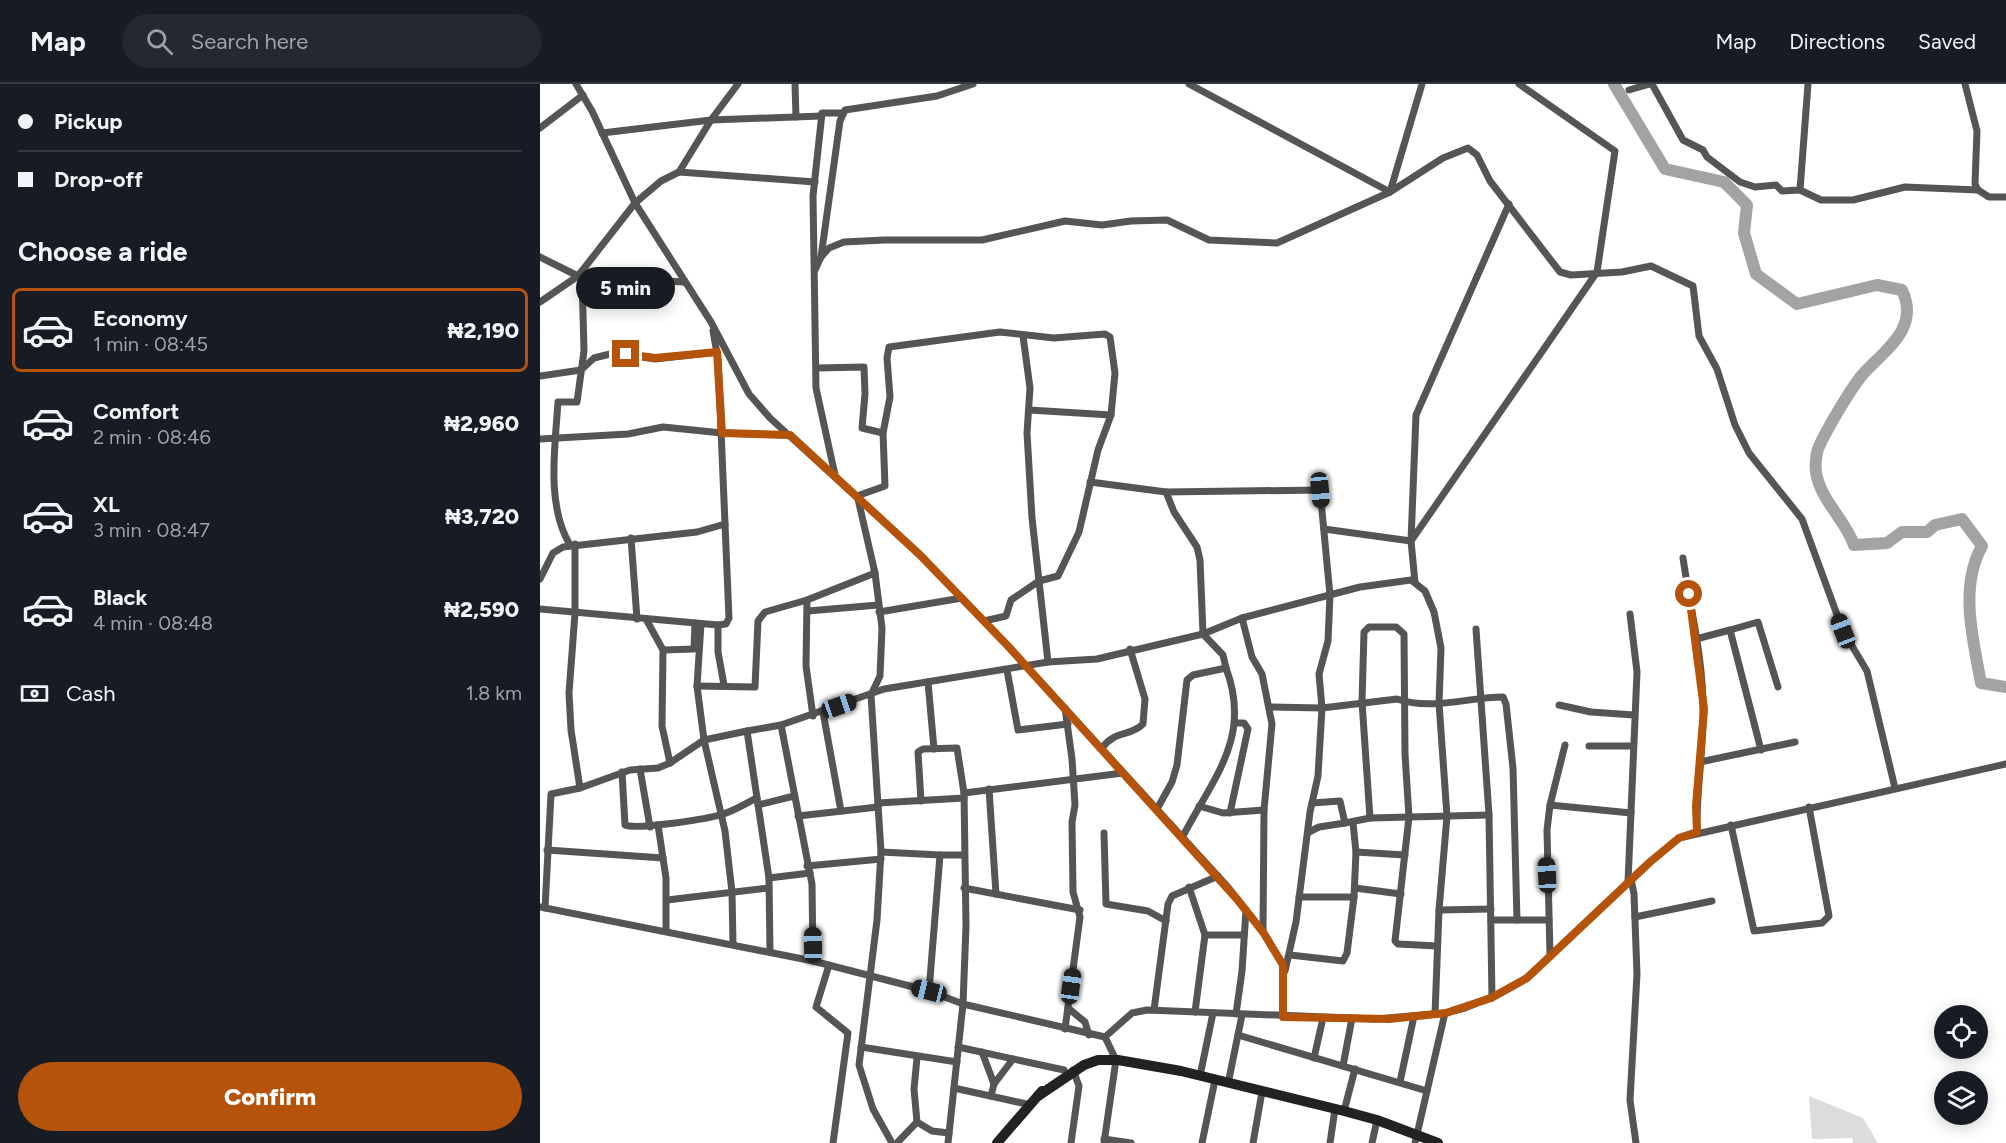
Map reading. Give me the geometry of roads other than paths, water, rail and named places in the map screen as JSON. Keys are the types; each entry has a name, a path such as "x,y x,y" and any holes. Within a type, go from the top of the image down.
{"main road":[{"path":"1114,1056 1340,1110 1377,1120 1416,1139 1438,1143"},
{"path":"997,1143 1034,1100 1069,1070 1114,1056 1155,1058 1296,1099"}],"street":[{"path":"576,84 584,95 635,203 660,238 684,282 711,322 749,394 962,598 1027,666 1218,876 1263,932 1277,954 1284,974"},
{"path":"679,172 711,120 738,84"},
{"path":"795,84 796,117"},
{"path":"821,257 843,113 848,108 937,96 973,84"},
{"path":"1189,84 1390,192"},
{"path":"1390,192 1422,84"},
{"path":"1411,541 1596,272 1615,151 1519,84"},
{"path":"1629,90 1651,84 1683,140 1703,150 1707,157 1740,182 1755,187 1776,186 1782,190 1800,190 1821,200 1853,200 1905,187 1978,190 1989,197 2006,197"},
{"path":"1800,190 1808,84"},
{"path":"1965,84 1977,130 1975,184 1978,190"},
{"path":"540,128 584,95"},
{"path":"835,475 816,388 813,273 815,182 824,111 843,113"},
{"path":"602,133 711,120 822,116"},
{"path":"813,273 821,257 829,248 844,242 982,240 1065,221 1102,225 1167,220 1209,240 1277,243 1390,192 1443,158 1468,148 1477,155 1490,181 1560,272 1570,275 1622,272 1651,267 1693,286 1699,336 1717,369 1735,425 1749,453 1802,519 1843,631 1867,671 1895,788"},
{"path":"540,302 580,276 635,203 661,181 679,172 815,182"},
{"path":"1435,1014 1439,910 1447,816 1439,703 1442,648 1434,612 1425,591 1415,582 1411,541 1416,415 1509,204"},
{"path":"540,256 580,276 684,282"},
{"path":"540,579 562,532 554,477 558,402 577,402 585,351 580,276"},
{"path":"540,609 637,619 726,624 729,618 722,433 717,352 711,322"},
{"path":"857,496 885,486 883,433 890,397 887,358 889,347 1000,332 1054,338 1108,335 1115,373 1111,415 1098,450 1079,532 1067,561 1058,576 1039,581 1011,600 1006,616 984,621"},
{"path":"1023,336 1029,377 1032,518 1048,662"},
{"path":"540,376 581,370 594,358 614,353 655,358 717,352"},
{"path":"817,368 864,367 866,394 862,428 883,433"},
{"path":"1029,410 1111,415"},
{"path":"540,439 628,434 663,427 722,433 790,435"},
{"path":"1090,482 1167,492 1320,490 1330,595 1328,641 1319,674 1322,708 1318,776 1290,955 1284,974 1283,1017"},
{"path":"1167,492 1174,512 1187,530 1198,553 1203,634 1223,655 1233,688 1236,723 1226,754 1183,836"},
{"path":"857,496 875,573 882,660 880,676 871,695 881,856 871,977 860,1065 864,1087 873,1109 894,1143 916,1122 914,1089 917,1058"},
{"path":"556,549 631,538 697,532 725,524"},
{"path":"1324,529 1411,541"},
{"path":"562,532 573,545 575,613 568,693 580,788"},
{"path":"631,538 637,619"},
{"path":"1683,558 1704,709 1697,832"},
{"path":"697,686 724,684 755,687 758,621 765,612 807,600 875,573"},
{"path":"1415,582 1360,587 1242,618 1203,634 1097,658 1048,662 884,689 781,726 704,740 670,763 658,768 622,772 580,788 554,792 544,806 547,850 542,907 813,961 929,991 963,1004 1105,1037 1132,1013 1154,1010 1323,1018 1446,1013 1491,998 1527,978 1679,838 1697,832 2006,764"},
{"path":"808,611 878,609 962,598"},
{"path":"807,600 806,666 813,716"},
{"path":"1630,614 1637,672 1630,881 1635,917 1637,974 1630,1100 1636,1143"},
{"path":"1242,618 1252,657 1262,674 1271,707 1272,724 1264,810 1263,932"},
{"path":"646,619 663,650 662,726 670,763"},
{"path":"1696,639 1758,622 1778,687"},
{"path":"663,650 694,649 698,623"},
{"path":"698,623 697,686 704,740 722,815 732,892 733,944"},
{"path":"718,625 718,652 724,684"},
{"path":"1370,818 1362,702 1364,632 1369,627 1396,627 1404,634 1405,754 1409,817 1397,943 1437,946"},
{"path":"1476,629 1489,815 1491,998"},
{"path":"1730,630 1761,750"},
{"path":"1102,748 1114,735 1138,729 1143,724 1145,699 1130,650"},
{"path":"1157,809 1172,782 1177,765 1187,680 1193,675 1226,668"},
{"path":"1007,670 1018,730 1068,724"},
{"path":"928,682 934,749"},
{"path":"1271,707 1322,708 1397,699 1406,702 1439,703 1503,698 1506,704 1513,768 1517,920"},
{"path":"1559,705 1591,712 1634,715"},
{"path":"1065,708 1074,779 1073,892 1080,910 1065,1029"},
{"path":"823,712 841,812"},
{"path":"1230,813 1248,729 1244,723 1236,723"},
{"path":"781,726 810,873 813,961"},
{"path":"747,732 769,878 770,952"},
{"path":"1700,762 1795,742"},
{"path":"1550,956 1546,853 1550,805 1565,745"},
{"path":"1589,746 1633,746"},
{"path":"921,801 918,752 957,748 964,795 963,855 966,926 963,1004 948,1143"},
{"path":"640,769 663,858 667,900 666,931"},
{"path":"622,772 625,825 654,826 722,815 757,802 794,796"},
{"path":"798,816 1122,773"},
{"path":"989,789 996,894"},
{"path":"1290,955 1343,962 1347,953 1355,888 1356,852 1349,823 1340,801 1312,803"},
{"path":"1550,805 1631,813"},
{"path":"1199,806 1230,813 1264,810"},
{"path":"1731,825 1754,932 1822,923 1829,916 1809,807"},
{"path":"1309,832 1319,827 1370,818 1489,815"},
{"path":"1104,833 1106,904 1148,911 1166,921"},
{"path":"547,850 663,858"},
{"path":"1356,852 1405,855"},
{"path":"929,991 940,855"},
{"path":"807,866 881,856 963,855"},
{"path":"769,878 810,873"},
{"path":"1154,1010 1166,921 1172,896 1218,876"},
{"path":"1189,887 1205,935 1195,1012"},
{"path":"667,900 769,888"},
{"path":"964,888 1080,910"},
{"path":"1355,888 1401,894"},
{"path":"1299,897 1354,897"},
{"path":"1635,917 1712,902"},
{"path":"1439,910 1491,909"},
{"path":"1229,1079 1238,1035 1246,910"},
{"path":"1491,920 1549,920"},
{"path":"1205,935 1244,936"},
{"path":"829,965 816,1007 848,1033 833,1143"},
{"path":"1068,1008 1085,1022 1089,1035"},
{"path":"1201,1071 1213,1013"},
{"path":"1416,1139 1446,1013"},
{"path":"1400,1083 1414,1016"},
{"path":"1314,1058 1323,1018"},
{"path":"1343,1066 1352,1018"},
{"path":"1238,1035 1427,1091"},
{"path":"1105,1037 1114,1056 1104,1141 1131,1143"},
{"path":"861,1047 917,1058 957,1062"},
{"path":"958,1047 1069,1070 1079,1086 1071,1143"},
{"path":"982,1052 994,1083"},
{"path":"992,1096 994,1083 1013,1059"},
{"path":"1330,1143 1355,1069"},
{"path":"1202,1143 1215,1080"},
{"path":"954,1089 1034,1100"},
{"path":"1253,1143 1262,1092"},
{"path":"1372,1143 1377,1120"},
{"path":"916,1122 932,1131 949,1133"}],"waterway":[{"path":"1614,84 1665,169 1724,182 1747,205 1744,233 1756,274 1797,304 1877,285 1902,290 1907,316 1904,327 1898,337 1863,374 1826,432 1817,454 1818,482 1854,545 1887,543 1902,532 1927,532 1935,525 1962,519 1982,546 1975,562 1969,596 1972,631 1981,683 2006,687"}]}
